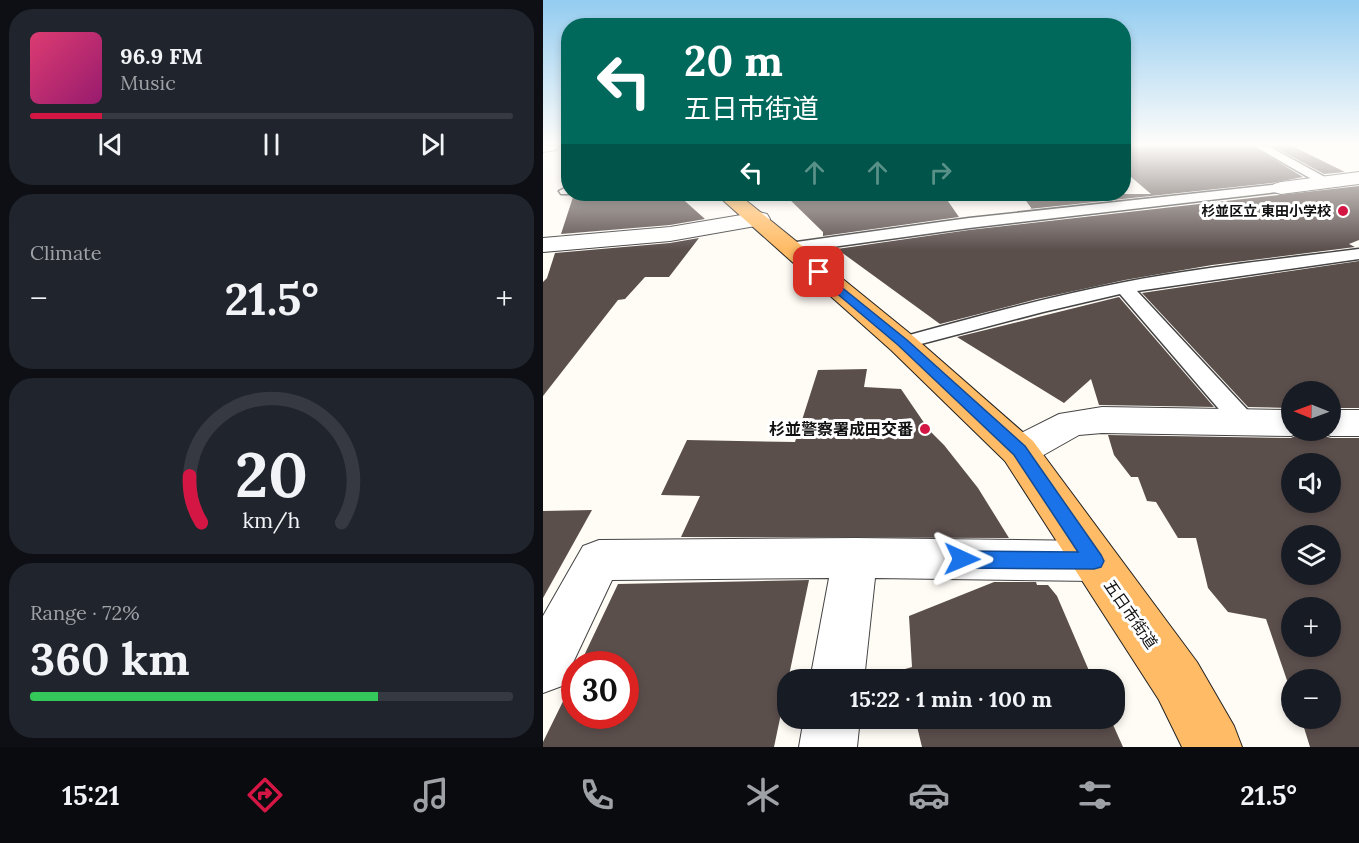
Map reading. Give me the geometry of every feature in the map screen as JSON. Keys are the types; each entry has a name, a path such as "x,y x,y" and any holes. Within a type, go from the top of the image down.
{"main road":[{"name":"五日市街道","path":"735,201 902,343 1019,451 1178,681 1213,747"}],"street":[{"path":"1281,188 1336,181"},
{"path":"543,245 670,234 759,219"},
{"path":"1019,451 1072,423 1102,420 1281,423"},
{"path":"1341,423 1359,423"},
{"path":"543,667 599,560 855,558 1094,561"},
{"path":"839,669 855,558"},
{"path":"828,747 830,729"}],"lane":[{"path":"789,248 969,224 1281,188"},
{"path":"902,343 1010,314 1124,288 1209,273 1359,254"},
{"path":"1124,288 1245,423"}],"building":[{"path":"1136,181 1283,181 1131,198 1131,194 1151,194"},
{"path":"1359,186 1359,240 1349,244 1355,247 1212,265 1125,280 1037,299 940,324 837,249 969,230"},
{"path":"572,201 685,201 705,219 670,225 561,234"},
{"path":"791,201 948,201 959,217 823,236 823,232"},
{"path":"1026,201 1106,201 1032,209"},
{"path":"699,238 669,277 645,277 625,299 618,300 543,396 543,282 547,278 555,253 670,243"},
{"path":"1359,261 1359,408 1341,408 1341,381 1281,381 1281,408 1248,407 1142,293"},
{"path":"1119,297 1214,407 1099,405 1091,379 1064,403 957,337"},
{"path":"867,369 864,387 901,389 929,430 978,488 1009,538 681,537 700,496 661,495 687,440 795,442 818,370"},
{"path":"1108,435 1281,438 1281,441 1341,441 1341,438 1359,438 1359,747 1310,747 1304,729 1341,729 1341,669 1283,669 1266,619 1228,612 1208,588 1196,538 1178,538 1156,502 1147,501 1138,477 1131,477 1114,455"},
{"path":"592,510 543,598 543,511"},
{"path":"809,580 790,669 777,669 778,729 774,747 543,747 543,742 561,705 561,729 639,729 639,651 586,651 618,584"},
{"path":"994,582 1036,582 1037,585 1048,585 1057,596 1088,669 905,669 912,667 909,616"},
{"path":"918,729 1115,729 1123,747 922,747"}],"place":[{"name":"杉並区立 東田小学校","path":"1343,211"},
{"name":"杉並警察署成田交番","path":"925,429"}],"route":[{"path":"819,272 973,406 1019,451 1094,561 962,559"}]}
